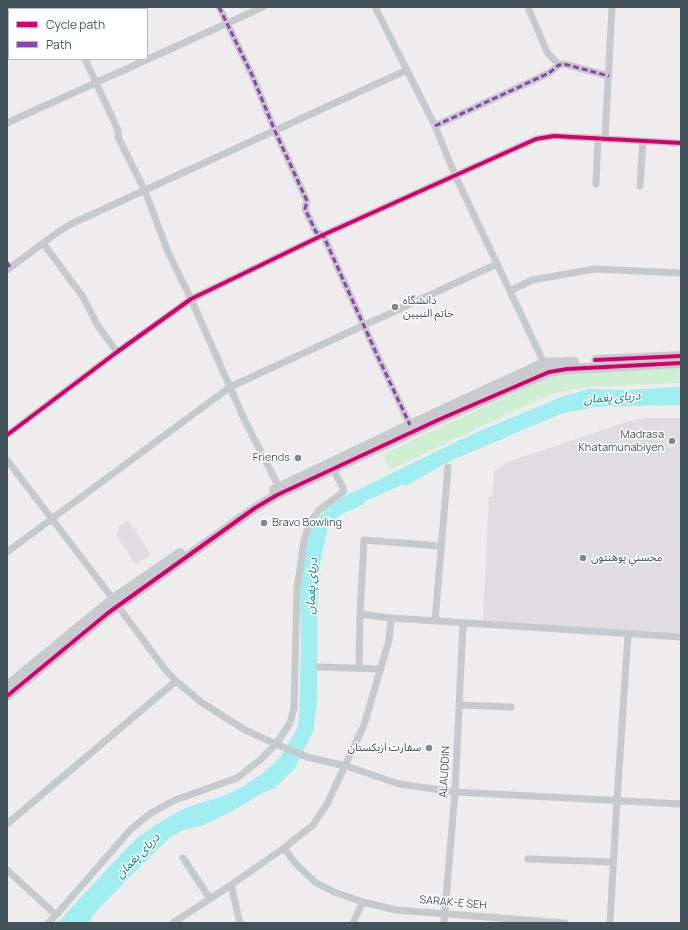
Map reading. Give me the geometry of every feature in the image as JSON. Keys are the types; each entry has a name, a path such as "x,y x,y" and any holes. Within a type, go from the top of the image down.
{"main road":[{"path":"7,696 115,602 255,508 277,495 333,470 410,425 544,363 681,356"},
{"path":"7,686 115,602 243,509 278,487 549,372 567,369 681,363"}],"street":[{"path":"219,7 252,76 307,201 305,209 316,232 323,235 410,425"},
{"path":"148,58 263,7"},
{"path":"375,7 435,126 455,174 544,363"},
{"path":"528,7 548,52 559,65"},
{"path":"596,184 609,76 612,7"},
{"path":"85,60 118,130 118,137 145,191 168,252 191,299 245,421 278,487"},
{"path":"7,122 144,60"},
{"path":"435,126 549,73 559,65 564,64 609,76"},
{"path":"8,266 44,244 70,224 408,70"},
{"path":"7,436 117,352 191,299 323,235 455,174 536,139 554,136 681,143"},
{"path":"640,186 642,141"},
{"path":"44,244 83,297 98,326 117,352"},
{"path":"7,552 230,387 497,264"},
{"path":"510,291 532,280 595,269 681,273"},
{"path":"7,460 164,668 176,681 201,702 245,730 277,745 307,756 346,766 399,784 455,792 681,804"},
{"path":"435,621 440,546 448,467"},
{"path":"48,923 131,829 151,813 175,800 237,778 277,745 290,723 294,708 297,589 304,541 309,524 315,514 343,490 333,470"},
{"path":"359,668 364,540 440,546"},
{"path":"360,614 391,618 681,637"},
{"path":"173,923 284,848 313,825 327,804 364,725 389,640 391,618"},
{"name":"ALAUDDIN","path":"444,923 455,792 463,622"},
{"path":"610,923 628,634"},
{"path":"319,667 381,669"},
{"path":"7,824 176,681"},
{"path":"460,704 511,707"},
{"name":"SARAK-E SEH","path":"284,848 295,863 315,882 334,892 362,902 396,910 565,923"},
{"path":"183,858 210,899"},
{"path":"528,859 613,862"},
{"path":"7,870 56,915"},
{"path":"231,885 240,923"},
{"path":"354,923 362,902"}],"shaded area":[{"name":"محسني پوهنتون","path":"645,418 681,418 681,633 518,624 483,620 489,497 492,497 494,472 505,463 629,421"},
{"path":"128,520 151,554 136,565 116,534 119,531 117,528"}],"green space":[{"path":"681,367 681,383 589,387 563,391 540,399 389,470 383,454 542,380 562,374"}],"water":[{"name":"دریای پغمان","path":"681,387 681,405 595,407 558,415 450,461 406,486 404,484 365,501 364,504 342,514 331,523 328,527 318,573 317,700 314,729 295,768 275,788 262,793 231,812 204,825 183,830 170,837 101,906 92,916 90,923 57,923 139,836 185,808 223,796 242,787 262,774 280,758 297,729 299,718 301,642 300,582 305,552 310,531 319,517 326,510 339,499 427,456 473,434 561,397 589,389 622,390"}],"marked path":[{"path":"219,7 252,75 275,131 307,201 305,209 316,232 323,235 410,425"},
{"path":"435,126 549,73 559,65 564,64 609,76"},
{"path":"7,262 10,267"}],"cycle path":[{"path":"7,435 117,352 191,299 323,235 536,139 554,136 681,143"},
{"path":"595,360 681,356"},
{"path":"7,696 108,613 255,508 277,495 438,420 549,372 567,369 681,363"}],"place":[{"name":"دانشگاه خاتم النبیین","path":"395,307"},
{"name":"Madrasa Khatamunabiyen","path":"672,441"},
{"name":"Friends","path":"298,458"},
{"name":"Bravo Bowling","path":"264,523"},
{"name":"محسني پوهنتون","path":"583,558"},
{"name":"سفارت ازبکستان","path":"429,748"}]}
